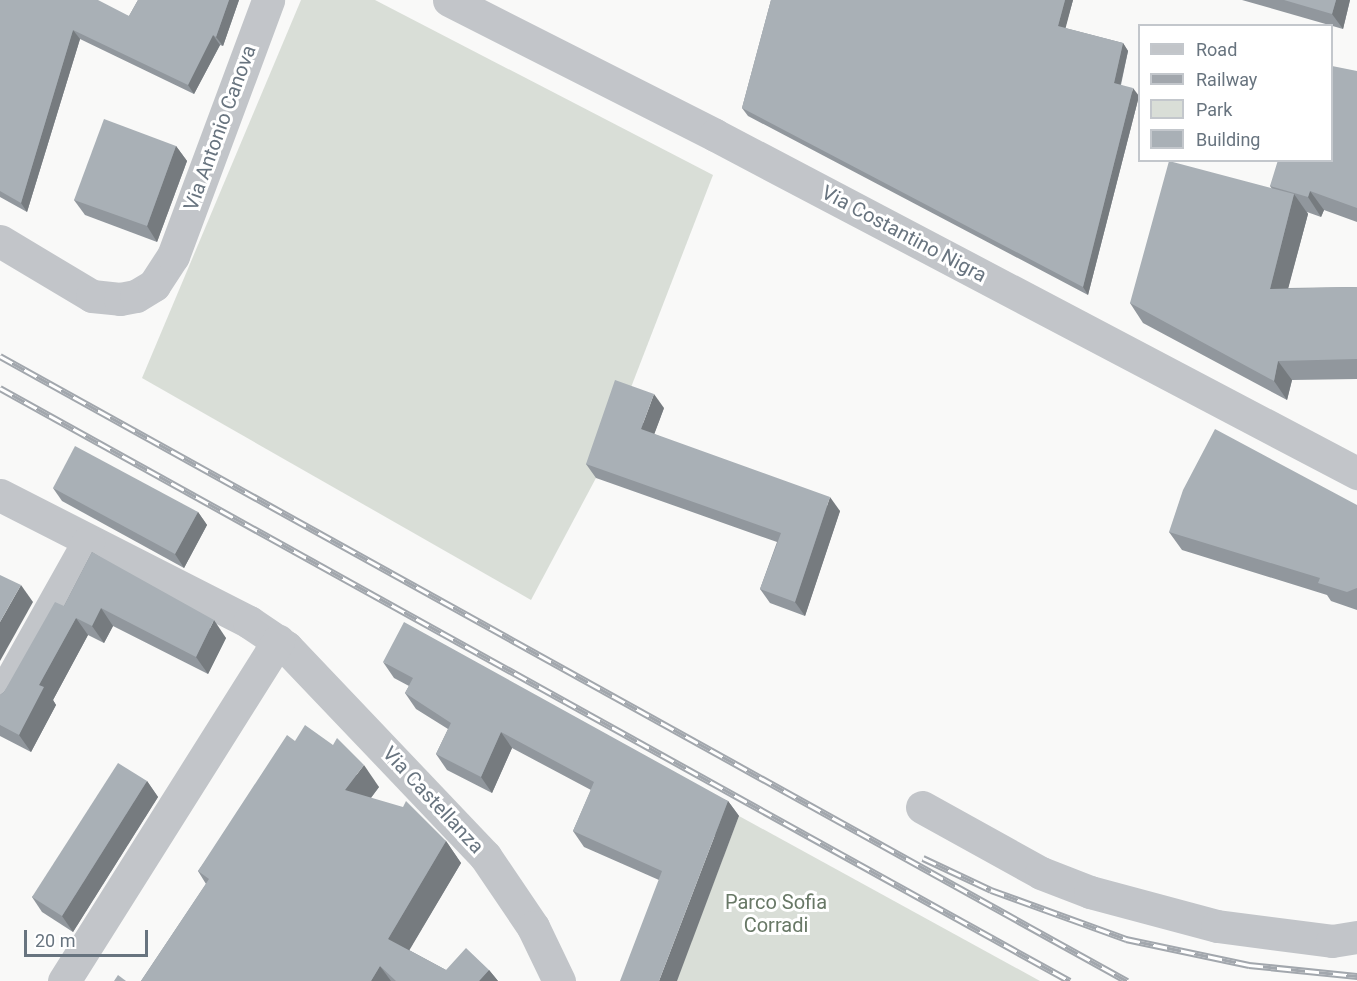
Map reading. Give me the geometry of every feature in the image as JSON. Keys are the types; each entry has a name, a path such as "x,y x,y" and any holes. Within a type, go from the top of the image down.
{"street":[{"name":"Via Antonio Canova","path":"0,241 92,296 105,299 136,296 159,279 173,256 268,0"},
{"name":"Via Costantino Nigra","path":"449,0 715,135 1357,473"},
{"name":"Via Castellanza","path":"0,495 88,542 249,622 278,641 484,856 533,927 559,981"},
{"path":"0,699 88,542"},
{"path":"64,981 278,641"},
{"path":"922,807 1041,873 1090,892 1217,926 1332,941 1357,937"}],"green space":[{"path":"301,0 375,0 713,175 596,478 531,600 142,378"},
{"name":"Parco Sofia Corradi","path":"739,816 1040,981 676,981"}],"building":[{"path":"0,0 98,0 129,16 138,0 229,0 216,37 213,35 188,85 73,30 21,203 0,191"},
{"path":"771,0 1065,0 1058,26 1123,43 1114,83 1133,88 1083,287 742,108"},
{"path":"1284,0 1336,0 1332,14"},
{"path":"1333,66 1357,71 1357,208 1310,191 1308,197 1270,186 1277,162 1333,162"},
{"path":"104,119 176,146 147,226 74,200"},
{"path":"1169,162 1173,162 1294,194 1270,289 1357,287 1357,359 1278,361 1274,381 1130,303"},
{"path":"615,380 654,394 641,429 830,497 795,602 760,589 781,533 586,464"},
{"path":"1215,429 1357,505 1357,588 1347,592 1318,583 1320,578 1169,532 1183,490"},
{"path":"75,446 198,512 175,554 53,488"},
{"path":"92,552 214,620 196,657 101,608 92,626 76,618 39,685 44,687 19,735 0,725 0,695 4,692 55,602 64,606"},
{"path":"0,575 21,585 0,622"},
{"path":"404,622 728,801 659,981 620,981 662,871 573,831 594,782 501,732 481,777 436,754 451,723 405,693 413,678 383,662"},
{"path":"305,725 333,745 337,738 364,765 345,790 403,807 406,801 446,841 388,939 446,970 466,948 489,970 479,981 396,981 380,966 371,981 141,981 209,879 198,871 287,735 295,741"},
{"path":"118,763 147,781 62,916 32,897"},
{"path":"118,975 126,981 114,981"}],"railway":[{"path":"0,356 1127,981"},
{"path":"0,388 1070,981"},
{"path":"923,858 991,890 1126,939 1249,965 1357,976"}]}
